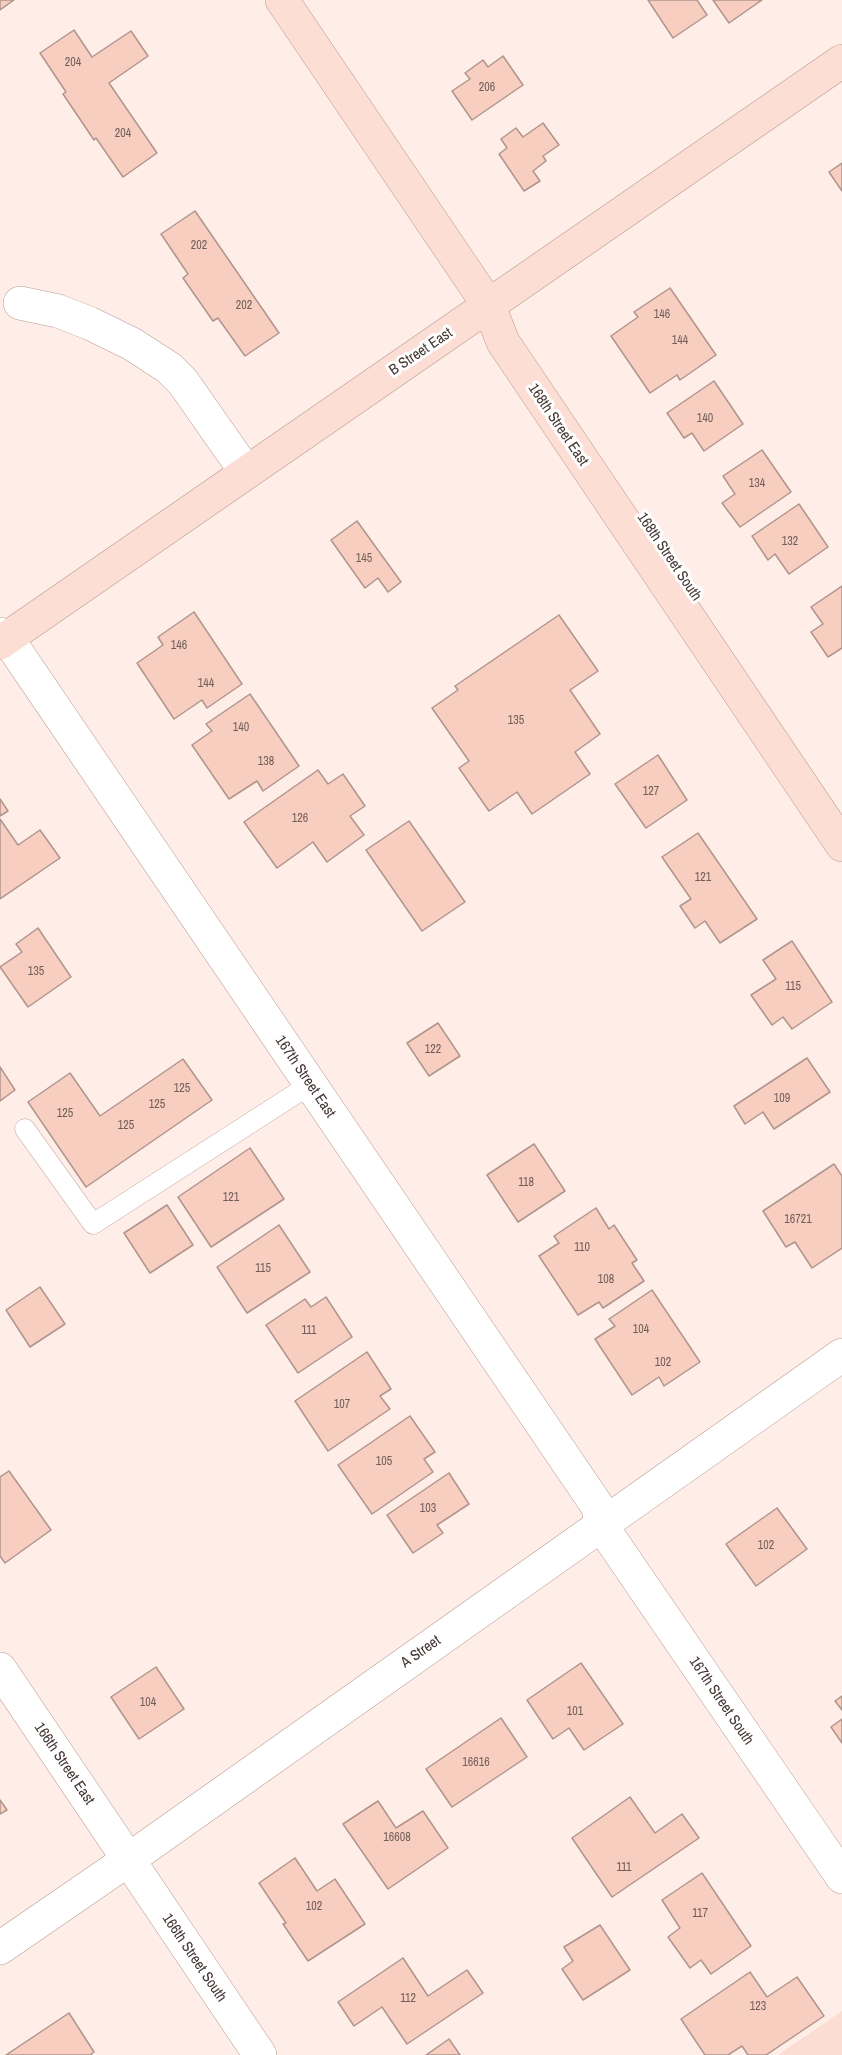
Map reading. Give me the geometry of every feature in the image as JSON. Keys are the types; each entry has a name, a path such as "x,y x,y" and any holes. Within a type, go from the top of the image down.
{"street":[{"name":"168th Street East","path":"282,0 489,306 503,342 842,845"},
{"name":"B Street East","path":"2,639 842,61"},
{"path":"20,303 58,310 89,322 132,344 169,368 183,382 246,472"},
{"name":"168th Street South","path":"489,306 519,332 842,814"},
{"name":"167th Street East","path":"2,639 311,1084 598,1507 601,1525"},
{"name":"A Street","path":"0,1948 842,1355"},
{"name":"167th Street South","path":"601,1525 842,1877"},
{"name":"166th Street East","path":"0,1669 128,1860"},
{"name":"166th Street South","path":"128,1860 260,2055"}],"lane":[{"path":"25,1129 93,1224 311,1084"}],"shaded area":[{"path":"842,2011 842,2055 778,2055"}],"building":[{"path":"0,0 14,0 0,10"},
{"path":"648,0 697,0 707,15 673,38"},
{"path":"713,0 762,0 729,23"},
{"path":"74,30 92,57 131,31 148,56 109,83 157,153 123,177 96,138 94,140 63,94 66,92 40,53"},
{"path":"503,56 523,85 472,120 452,91 470,79 465,73 483,60 488,67"},
{"path":"543,123 559,145 543,156 546,161 533,171 540,181 524,191 499,154 507,148 501,139 516,128 523,137"},
{"path":"842,163 842,191 829,172"},
{"path":"195,211 279,333 245,356 218,318 213,321 183,278 188,274 161,234"},
{"path":"670,288 716,355 680,380 677,375 650,393 611,336 638,317 634,312"},
{"path":"714,381 743,424 704,451 692,433 684,438 667,413"},
{"path":"762,450 791,492 740,527 722,503 735,494 723,476"},
{"path":"799,504 828,547 789,574 775,554 768,560 752,536"},
{"path":"357,521 401,582 388,592 378,578 365,588 331,540"},
{"path":"842,586 842,648 828,657 811,632 823,624 811,607"},
{"path":"194,612 242,684 207,708 202,700 174,719 137,663 163,645 158,637"},
{"path":"559,615 598,671 570,690 600,734 575,752 590,774 532,814 517,792 489,811 459,768 469,761 432,708 458,690 455,686"},
{"path":"250,694 299,766 263,791 257,781 229,799 192,745 212,731 206,724"},
{"path":"658,755 687,800 646,828 615,784"},
{"path":"318,770 328,784 343,774 365,806 350,816 364,835 327,862 313,842 277,868 244,822"},
{"path":"0,799 8,811 0,816"},
{"path":"0,819 18,845 40,830 60,858 0,899"},
{"path":"409,821 465,902 422,931 366,850"},
{"path":"698,833 757,919 720,943 705,921 695,928 680,906 691,899 662,857"},
{"path":"38,928 71,977 28,1007 0,967 22,952 16,944"},
{"path":"792,941 832,1002 792,1029 783,1017 772,1025 751,995 776,979 763,960"},
{"path":"438,1023 460,1056 429,1076 407,1043"},
{"path":"807,1058 830,1092 774,1129 763,1112 745,1124 734,1106"},
{"path":"183,1059 212,1100 86,1187 28,1102 70,1073 100,1116"},
{"path":"0,1067 15,1090 0,1101"},
{"path":"534,1144 565,1191 518,1222 487,1175"},
{"path":"250,1148 284,1199 211,1247 178,1197"},
{"path":"834,1164 842,1176 842,1248 812,1268 795,1242 786,1247 763,1211"},
{"path":"167,1205 193,1245 150,1273 124,1233"},
{"path":"596,1208 609,1229 614,1225 637,1260 632,1263 644,1281 603,1308 599,1302 578,1315 539,1256 559,1243 554,1236"},
{"path":"279,1225 310,1272 247,1313 217,1267"},
{"path":"40,1287 65,1324 30,1347 6,1310"},
{"path":"652,1290 700,1362 664,1386 659,1377 632,1395 595,1339 615,1326 609,1319"},
{"path":"326,1297 352,1337 298,1373 266,1325 305,1299 311,1307"},
{"path":"367,1352 391,1389 380,1396 390,1409 328,1451 295,1401"},
{"path":"410,1416 435,1452 424,1459 433,1472 372,1514 338,1465"},
{"path":"9,1471 51,1530 5,1563 0,1556 0,1477"},
{"path":"449,1473 469,1504 437,1525 443,1533 413,1553 387,1515"},
{"path":"777,1508 807,1549 756,1586 726,1544"},
{"path":"581,1663 623,1724 584,1750 569,1728 553,1739 527,1700"},
{"path":"156,1667 184,1709 139,1739 111,1697"},
{"path":"842,1696 842,1710 835,1701"},
{"path":"501,1718 527,1757 452,1807 426,1769"},
{"path":"842,1719 842,1743 831,1727"},
{"path":"630,1797 655,1833 682,1814 699,1838 612,1897 572,1838"},
{"path":"0,1800 7,1810 0,1814"},
{"path":"378,1801 396,1828 423,1811 448,1848 388,1889 343,1824"},
{"path":"295,1858 317,1891 335,1879 365,1924 308,1961 259,1883"},
{"path":"702,1873 751,1946 711,1974 701,1960 690,1968 668,1937 680,1928 662,1900"},
{"path":"600,1925 630,1970 583,2000 562,1969 573,1961 564,1947"},
{"path":"403,1958 428,1996 467,1970 483,1993 407,2044 382,2007 354,2026 338,2002"},
{"path":"750,1972 767,1997 797,1977 824,2016 766,2055 748,2055 742,2046 728,2055 705,2055 681,2019"},
{"path":"69,2013 94,2052 90,2055 6,2055"},
{"path":"449,2039 460,2055 426,2055"}]}
